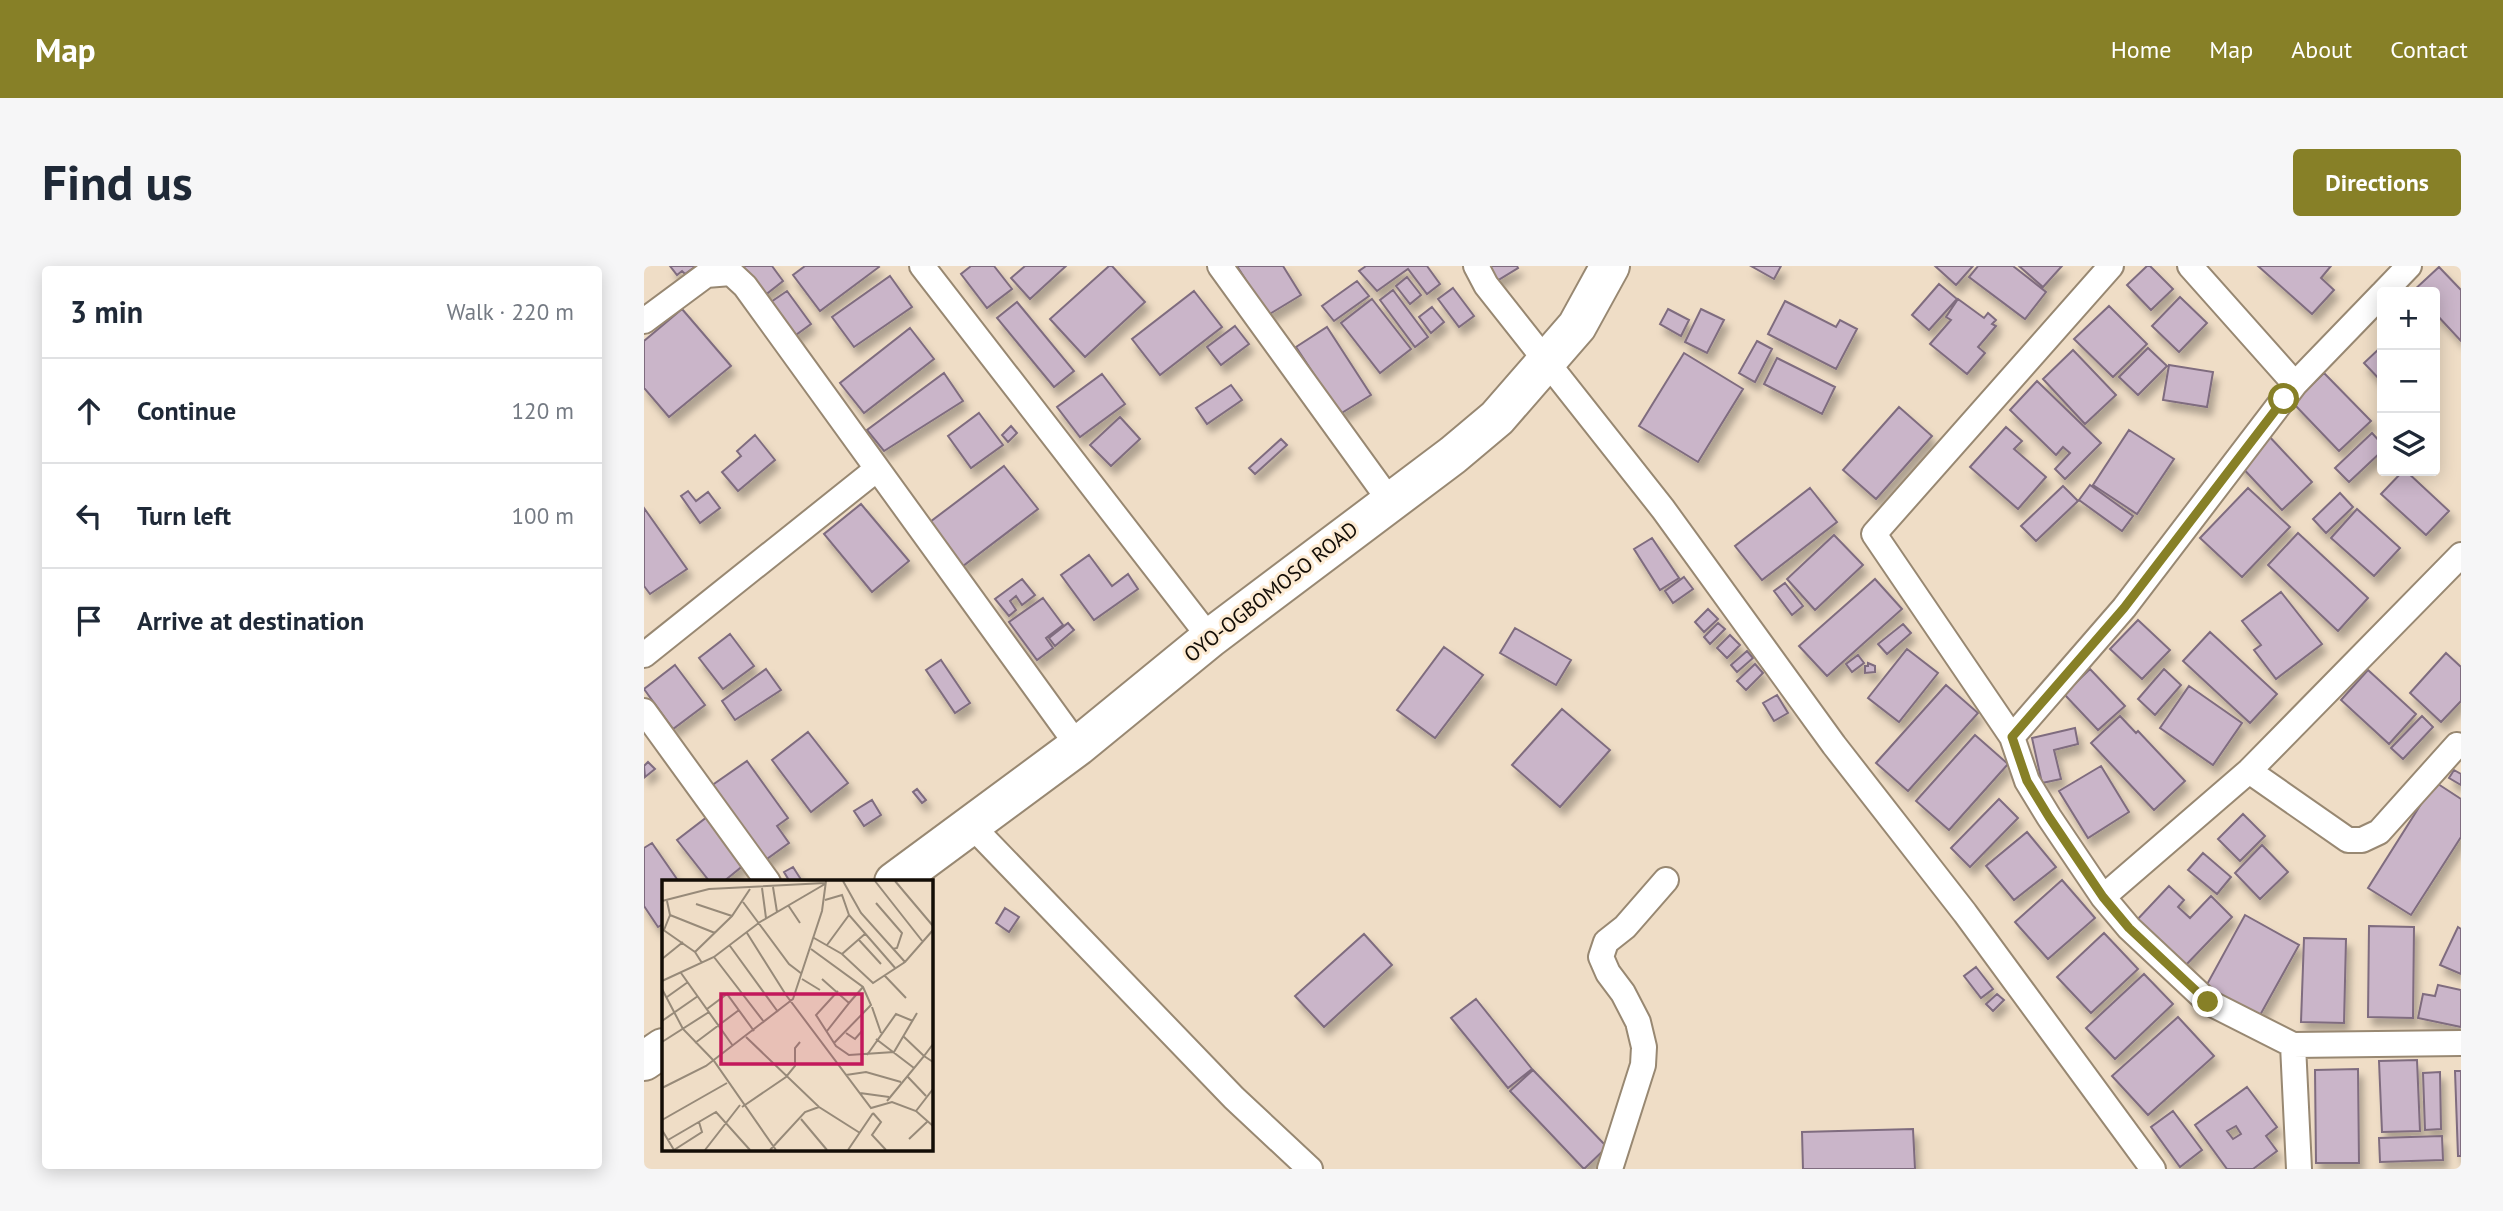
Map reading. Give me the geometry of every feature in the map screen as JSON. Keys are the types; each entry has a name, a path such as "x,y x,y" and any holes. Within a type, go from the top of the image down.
{"highway":[{"name":"OYO-OGBOMOSO ROAD","path":"897,880 1078,746 1210,638 1497,418 1577,326 1610,266"},
{"path":"644,1061 662,1049"}],"street":[{"path":"922,266 1210,638"},
{"path":"1220,266 1390,501"},
{"path":"1476,266 1486,285 1663,509 1835,745 1965,914 2154,1169"},
{"path":"2112,266 1874,534 2012,737 2033,790 2103,897 2129,928 2208,1002 2293,1045 2461,1043"},
{"path":"2190,266 2295,384"},
{"path":"2389,287 2409,266"},
{"path":"644,321 706,275 731,273 745,286 1078,746"},
{"path":"2012,737 2124,608 2295,384 2377,299"},
{"path":"644,655 877,469"},
{"path":"2103,897 2249,772 2461,555"},
{"path":"644,711 767,880"},
{"path":"2249,772 2348,840 2362,840 2379,832 2457,745"},
{"path":"970,824 1234,1098 1310,1169"},
{"path":"1610,1169 1643,1065 1644,1047 1638,1022 1601,957 1606,942 1625,927 1666,880"},
{"path":"2293,1045 2299,1169"}],"building":[{"path":"670,266 696,266 685,274 682,271 677,275"},
{"path":"742,266 772,266 783,281 764,296"},
{"path":"805,266 879,267 820,311 793,275"},
{"path":"971,266 994,266 1012,289 987,308 961,274"},
{"path":"1025,266 1066,266 1030,299 1011,278"},
{"path":"1112,266 1145,302 1085,357 1050,319"},
{"path":"1237,266 1283,266 1301,295 1268,315"},
{"path":"1366,266 1427,266 1440,284 1427,294 1408,269 1377,291 1359,271"},
{"path":"1486,266 1517,266 1518,268 1495,282"},
{"path":"1751,266 1781,266 1774,279"},
{"path":"1935,266 1973,266 1956,285"},
{"path":"1978,266 2013,266 2046,292 2025,319 1969,277"},
{"path":"2019,266 2062,266 2043,287"},
{"path":"2147,266 2173,289 2151,310 2127,285"},
{"path":"2258,266 2331,266 2321,278 2334,290 2312,314"},
{"path":"2439,267 2461,290 2461,341 2440,318 2440,287 2417,287"},
{"path":"890,276 912,307 854,347 832,317"},
{"path":"1407,277 1421,295 1410,304 1396,286"},
{"path":"1357,281 1369,296 1334,321 1322,306"},
{"path":"1939,284 1957,299 1929,330 1912,315"},
{"path":"1453,288 1474,316 1459,327 1438,299"},
{"path":"1393,290 1428,337 1415,347 1380,300"},
{"path":"787,291 811,324 793,337 768,304"},
{"path":"1194,291 1222,327 1160,375 1132,339"},
{"path":"2180,297 2207,323 2179,352 2152,326"},
{"path":"1372,299 1411,349 1380,373 1341,323"},
{"path":"1958,299 1984,318 1988,313 1996,320 1992,324 1996,326 1978,347 1985,353 1967,374 1930,344 1951,320 1946,317"},
{"path":"1785,301 1836,327 1840,320 1857,329 1836,369 1768,334"},
{"path":"1017,302 1074,371 1054,387 997,318"},
{"path":"2109,306 2147,344 2113,377 2074,339"},
{"path":"1432,307 1444,322 1431,333 1419,317"},
{"path":"682,309 731,366 669,417 644,388 644,341"},
{"path":"1668,309 1689,320 1681,336 1660,324"},
{"path":"1701,309 1724,320 1707,353 1685,342"},
{"path":"1235,326 1249,344 1221,365 1207,347"},
{"path":"1327,327 1371,395 1340,414 1296,347"},
{"path":"910,328 934,359 864,413 840,383"},
{"path":"1757,341 1772,349 1755,382 1739,373"},
{"path":"2148,348 2167,366 2138,395 2119,377"},
{"path":"2073,350 2116,395 2085,424 2043,379"},
{"path":"2377,351 2377,377 2364,363"},
{"path":"1684,353 1743,389 1698,462 1639,426"},
{"path":"1777,358 1835,387 1822,414 1764,384"},
{"path":"2169,365 2213,372 2207,407 2163,400"},
{"path":"944,373 963,401 884,451 867,430"},
{"path":"2324,373 2371,421 2339,451 2293,403"},
{"path":"1102,374 1125,404 1080,437 1057,407"},
{"path":"2037,381 2101,443 2065,479 2055,469 2070,453 2063,447 2056,455 2010,410"},
{"path":"1231,385 1242,400 1207,424 1196,408"},
{"path":"1899,407 1932,436 1876,499 1843,470"},
{"path":"979,413 1003,445 971,468 948,436"},
{"path":"1120,417 1140,439 1111,466 1090,445"},
{"path":"1011,426 1017,433 1008,442 1002,435"},
{"path":"2006,427 2022,441 2014,449 2046,477 2018,509 1970,467"},
{"path":"2129,430 2174,459 2137,514 2093,485"},
{"path":"2372,433 2377,438 2377,456 2349,482 2335,468"},
{"path":"2267,434 2312,482 2282,510 2237,462"},
{"path":"755,435 775,460 738,491 722,472 741,456 737,451"},
{"path":"1281,439 1287,445 1255,474 1249,468"},
{"path":"1004,466 1038,509 963,566 930,522"},
{"path":"2398,476 2411,476 2449,511 2426,535 2381,494"},
{"path":"2090,485 2133,516 2122,531 2079,500"},
{"path":"2063,486 2078,501 2036,541 2021,526"},
{"path":"1810,488 1837,522 1762,580 1735,546"},
{"path":"2248,488 2290,527 2242,577 2200,538"},
{"path":"688,491 696,501 708,492 720,508 700,523 681,496"},
{"path":"2340,493 2353,507 2326,533 2313,519"},
{"path":"861,504 909,561 872,592 824,534"},
{"path":"644,508 687,569 650,594 644,586"},
{"path":"2357,509 2400,548 2374,576 2331,538"},
{"path":"2298,533 2368,598 2338,631 2268,565"},
{"path":"1834,535 1863,565 1815,610 1787,579"},
{"path":"1652,538 1679,578 1660,590 1634,549"},
{"path":"1089,555 1112,586 1128,574 1138,589 1094,620 1061,575"},
{"path":"1684,577 1693,589 1673,603 1665,591"},
{"path":"1022,579 1035,595 1022,605 1016,596 1010,601 1016,610 1009,616 995,599"},
{"path":"1875,579 1902,609 1827,676 1799,646"},
{"path":"1785,583 1803,606 1792,615 1774,591"},
{"path":"2281,592 2322,644 2276,679 2254,650 2261,645 2242,621"},
{"path":"1043,598 1063,625 1046,638 1053,648 1037,660 1009,622"},
{"path":"1708,609 1718,619 1704,632 1695,622"},
{"path":"2138,620 2170,650 2142,679 2110,649"},
{"path":"1068,623 1074,630 1055,646 1049,638"},
{"path":"1718,623 1725,629 1710,644 1704,637"},
{"path":"1903,624 1911,633 1887,654 1878,644"},
{"path":"1515,628 1571,660 1556,685 1500,653"},
{"path":"2210,632 2277,694 2250,723 2183,661"},
{"path":"730,634 754,666 723,689 699,658"},
{"path":"1730,635 1740,645 1727,658 1717,648"},
{"path":"1444,647 1483,675 1435,738 1397,710"},
{"path":"1907,649 1938,673 1899,722 1868,698"},
{"path":"1747,651 1753,658 1737,672 1731,665"},
{"path":"2446,653 2461,667 2461,701 2441,722 2410,693"},
{"path":"1858,655 1864,663 1852,672 1846,664"},
{"path":"941,660 970,703 955,713 926,670"},
{"path":"1868,663 1875,666 1875,672 1865,673"},
{"path":"1755,664 1763,673 1746,690 1737,681"},
{"path":"675,665 705,705 673,729 644,689"},
{"path":"766,669 781,690 735,720 722,701"},
{"path":"2090,669 2125,706 2098,730 2064,694"},
{"path":"2164,669 2181,685 2155,715 2138,699"},
{"path":"2368,670 2416,714 2389,744 2341,700"},
{"path":"1946,685 1978,713 1908,791 1876,763"},
{"path":"2189,686 2242,723 2213,765 2160,728"},
{"path":"1777,695 1788,713 1774,721 1763,703"},
{"path":"1562,709 1610,750 1560,807 1512,765"},
{"path":"2120,716 2136,733 2138,731 2185,781 2154,810 2091,743"},
{"path":"2422,716 2433,727 2403,759 2391,748"},
{"path":"2075,728 2078,744 2054,750 2061,779 2042,783 2032,738"},
{"path":"808,732 848,783 811,812 772,760"},
{"path":"1975,735 2008,764 1949,830 1916,801"},
{"path":"747,761 788,818 777,826 789,843 764,861 711,786"},
{"path":"648,762 655,769 645,777 644,766"},
{"path":"2101,766 2129,812 2088,838 2059,791"},
{"path":"2454,770 2461,774 2461,785 2449,778"},
{"path":"2435,782 2461,799 2461,837 2411,915 2368,888"},
{"path":"917,789 926,800 922,803 913,792"},
{"path":"1999,799 2018,818 1970,867 1951,848"},
{"path":"872,800 881,815 864,826 854,811"},
{"path":"2243,814 2265,836 2240,861 2218,839"},
{"path":"707,817 745,864 725,880 708,880 677,840"},
{"path":"2027,832 2056,867 2014,900 1986,866"},
{"path":"652,843 678,880 662,880 662,925 658,927 644,906 644,848"},
{"path":"2262,845 2288,872 2260,899 2235,873"},
{"path":"2203,853 2231,877 2217,894 2188,870"},
{"path":"793,867 801,880 789,880 784,872"},
{"path":"2062,880 2095,918 2048,959 2015,922"},
{"path":"2169,886 2184,900 2178,907 2190,918 2211,896 2232,917 2183,968 2135,922"},
{"path":"1005,908 1019,917 1009,932 996,923"},
{"path":"2245,915 2299,945 2259,1017 2205,988"},
{"path":"2369,926 2414,927 2413,1018 2368,1017"},
{"path":"2458,927 2461,929 2461,974 2440,965"},
{"path":"2104,933 2138,969 2091,1013 2057,977"},
{"path":"1364,934 1392,965 1324,1027 1295,996"},
{"path":"2304,938 2346,939 2344,1023 2301,1022"},
{"path":"1976,967 1993,989 1981,998 1964,976"},
{"path":"2144,974 2173,1004 2115,1059 2086,1028"},
{"path":"2438,985 2461,990 2461,1027 2418,1018 2423,994 2435,996"},
{"path":"1997,994 2004,1000 1993,1011 1986,1004"},
{"path":"1476,999 1532,1069 1508,1088 1451,1018"},
{"path":"2178,1017 2214,1056 2148,1115 2112,1076"},
{"path":"2417,1060 2420,1131 2382,1132 2379,1061"},
{"path":"2358,1069 2359,1163 2316,1163 2315,1070"},
{"path":"1533,1070 1607,1147 1584,1169 1510,1091"},
{"path":"2455,1071 2461,1071 2461,1156 2458,1156"},
{"path":"2440,1072 2441,1129 2425,1130 2423,1073"},
{"path":"2247,1087 2277,1127 2266,1136 2277,1151 2253,1169 2227,1169 2195,1125","holes":["2236,1126 2241,1134 2233,1139 2227,1131"]},
{"path":"2173,1111 2202,1150 2180,1167 2151,1127"},
{"path":"1913,1129 1915,1169 1803,1169 1802,1132"},
{"path":"2442,1136 2443,1160 2380,1162 2379,1138"}],"route":[{"path":"2208,1002 2129,928 2103,897 2027,781 2012,737 2124,608 2284,399"}]}
